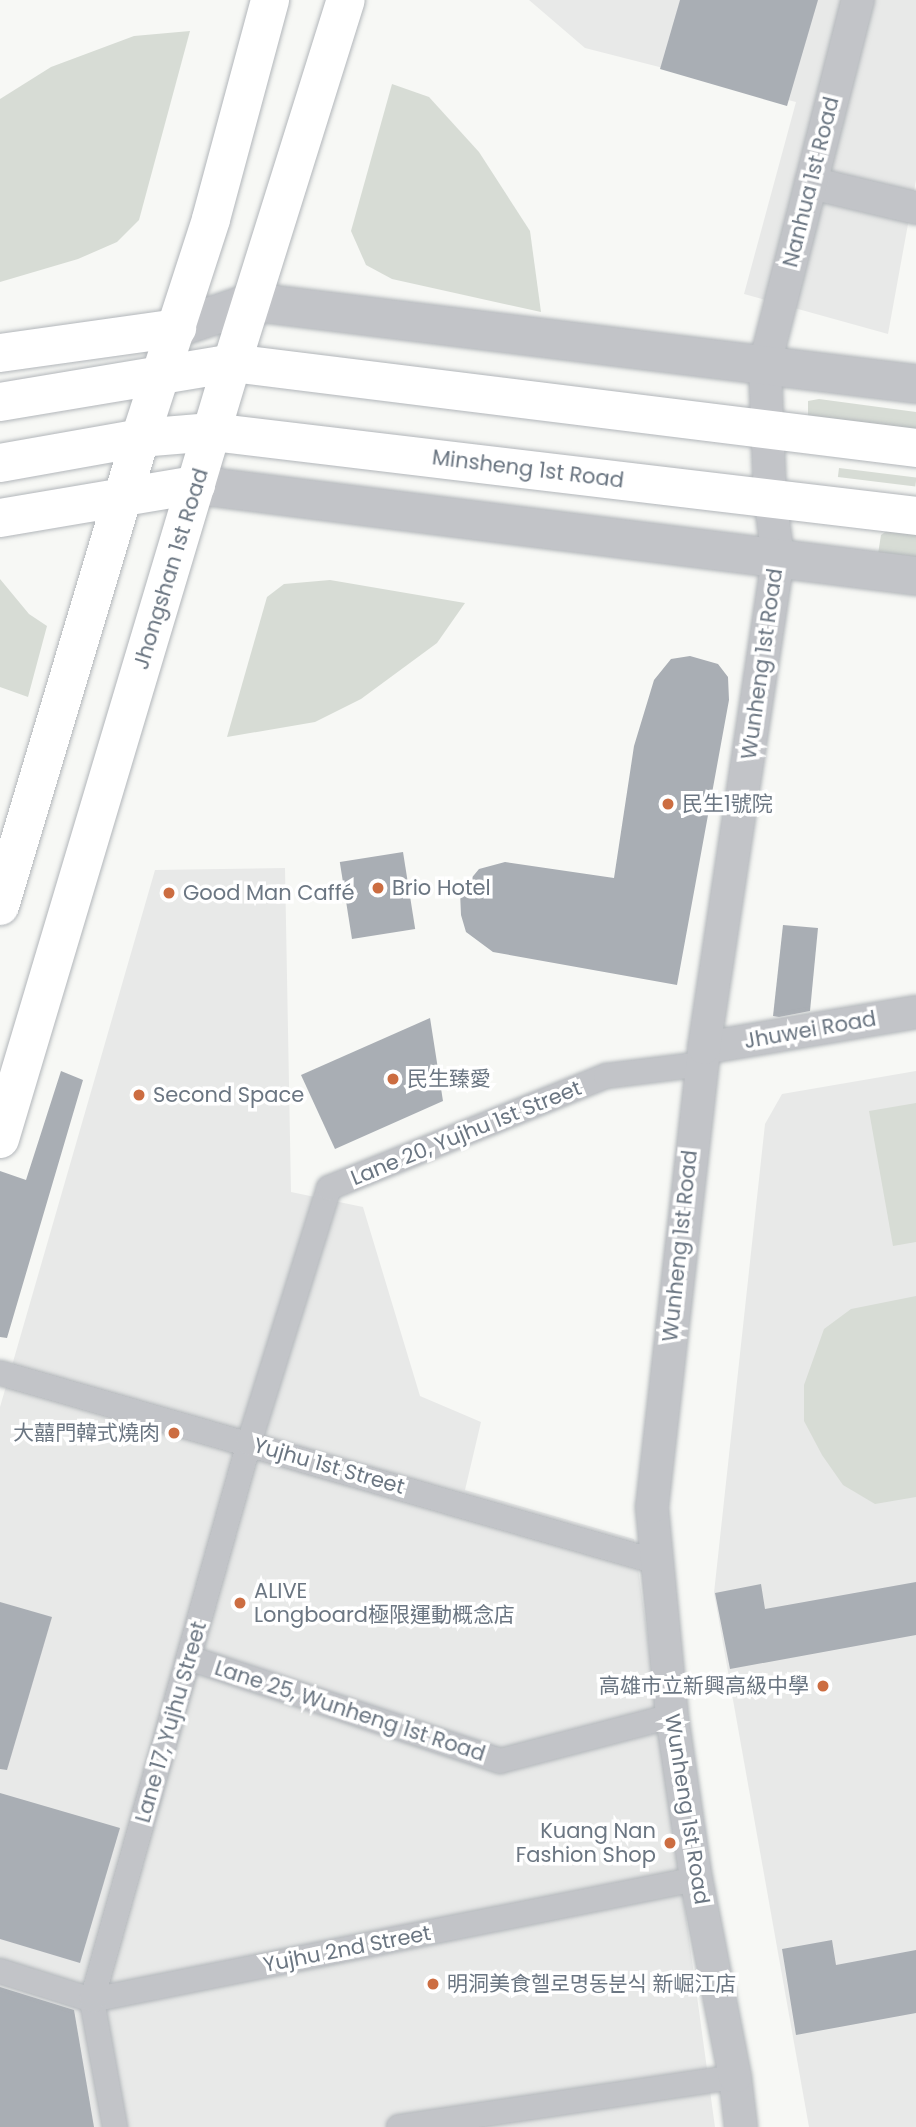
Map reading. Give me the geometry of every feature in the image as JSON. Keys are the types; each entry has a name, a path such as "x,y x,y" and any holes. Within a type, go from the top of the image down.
{"main road":[{"path":"0,906 140,438 211,219 270,0"},
{"name":"Jhongshan 1st Road","path":"0,1139 232,363 346,0"},
{"path":"0,353 177,328"},
{"path":"0,402 232,363 916,448"},
{"name":"Minsheng 1st Road","path":"0,463 140,438 212,432 916,516"},
{"path":"0,518 196,485"}],"street":[{"name":"Nanhua 1st Road","path":"765,364 858,0"},
{"path":"811,183 916,208"},
{"path":"177,328 253,302 916,384"},
{"name":"Wunheng 1st Road","path":"741,2127 735,2077 696,1879 672,1716 652,1507 703,1056 778,558 770,497 765,364"},
{"path":"196,485 916,576"},
{"name":"Jhuwei Road","path":"703,1056 916,1012"},
{"name":"Lane 20, Yujhu 1st Street","path":"249,1443 329,1188 606,1076 703,1056"},
{"name":"Yujhu 1st Street","path":"0,1373 657,1562"},
{"name":"Lane 17, Yujhu Street","path":"92,2000 249,1443"},
{"name":"Lane 25, Wunheng 1st Road","path":"190,1658 500,1761 672,1716"},
{"name":"Yujhu 2nd Street","path":"0,1971 92,2000 696,1879"},
{"path":"92,2000 115,2127"},
{"path":"399,2127 735,2077"}],"shaded area":[{"path":"529,0 916,0 916,180 888,334 744,294 796,102 585,48"},
{"path":"190,31 139,220 117,242 78,259 0,282 0,99 51,67 134,36"},
{"path":"392,84 429,97 479,152 530,231 541,312 392,279 366,265 351,231"},
{"path":"819,399 916,412 916,442 808,421 808,401"},
{"path":"839,468 916,477 915,486 838,477"},
{"path":"892,527 916,530 916,568 878,554 881,535"},
{"path":"0,579 29,614 47,626 28,697 0,687"},
{"path":"330,580 465,603 437,643 361,699 315,722 227,737 267,597 284,584"},
{"path":"285,868 291,1192 363,1207 420,1396 481,1422 465,1490 634,1539 715,2127 0,2127 0,1407 155,870"},
{"name":"高雄市立新興高級中學","path":"916,1071 916,2127 809,2127 714,1593 765,1124 782,1094"},
{"path":"916,1103 916,1242 893,1246 869,1111"},
{"path":"916,1296 916,1497 875,1504 843,1485 822,1455 804,1421 804,1385 824,1329 851,1309"}],"building":[{"path":"680,0 818,0 787,106 660,69"},
{"name":"民生1號院","path":"690,656 718,664 728,677 729,700 677,985 493,952 466,932 461,915 460,892 479,869 505,862 614,878 634,746 654,680 671,659"},
{"path":"403,852 415,929 352,939 340,862"},
{"path":"783,925 818,928 810,1011 779,1017 773,1016"},
{"name":"民生臻愛","path":"430,1018 443,1101 335,1149 301,1075"},
{"path":"61,1071 83,1080 7,1338 0,1337 0,1171 26,1180"},
{"path":"916,1582 916,1635 730,1669 715,1593 761,1584 765,1609"},
{"path":"0,1602 52,1617 7,1770 0,1769"},
{"path":"0,1793 120,1828 80,1963 0,1939"},
{"path":"832,1940 836,1965 916,1950 916,2013 796,2035 782,1949"},
{"path":"0,1987 74,2010 94,2127 0,2127"}],"place":[{"name":"民生1號院","path":"668,804"},
{"name":"Brio Hotel","path":"378,888"},
{"name":"Good Man Caffé","path":"169,893"},
{"name":"民生臻愛","path":"393,1079"},
{"name":"Second Space","path":"139,1095"},
{"name":"大囍門韓式燒肉","path":"174,1433"},
{"name":"ALIVE Longboard極限運動概念店","path":"240,1603"},
{"name":"高雄市立新興高級中學","path":"823,1686"},
{"name":"Kuang Nan Fashion Shop","path":"670,1843"},
{"name":"明洞美食헬로명동분식 新崛江店","path":"433,1984"}]}
